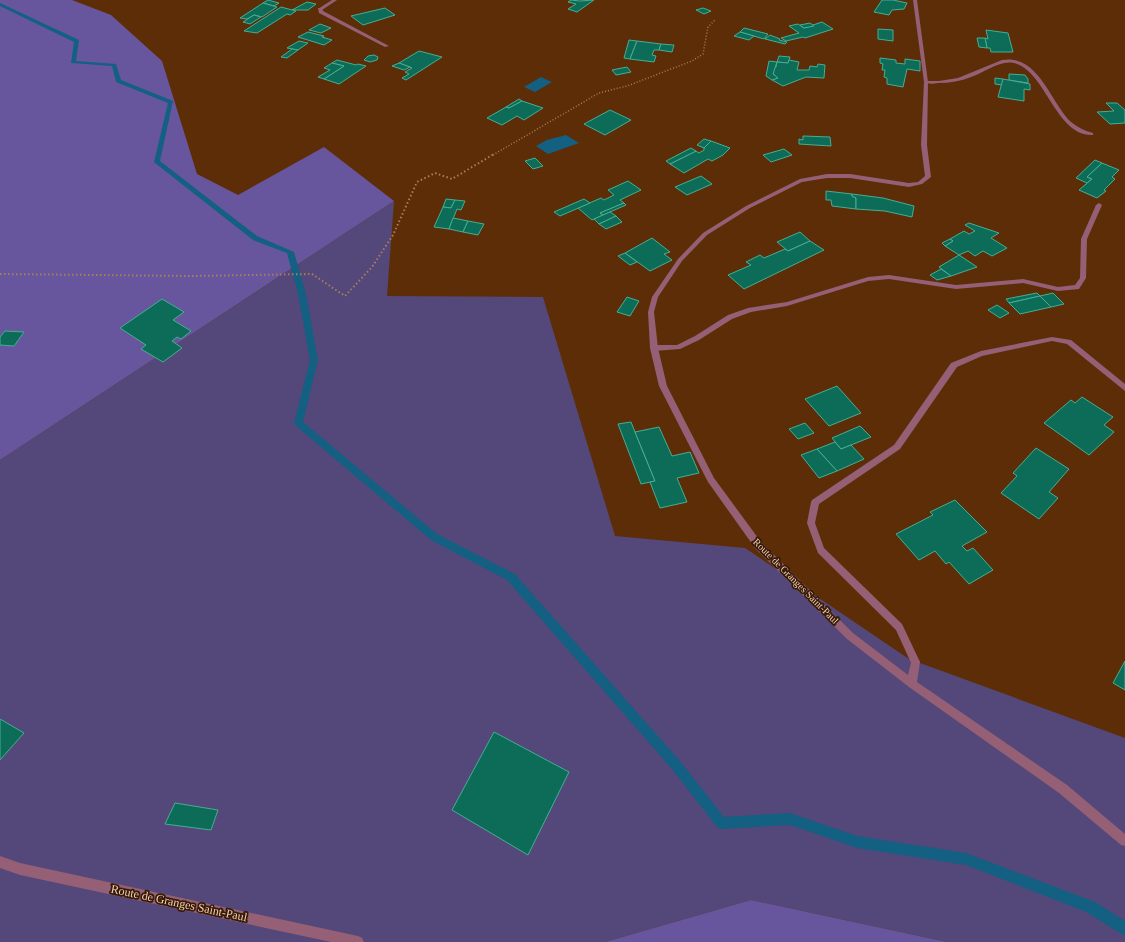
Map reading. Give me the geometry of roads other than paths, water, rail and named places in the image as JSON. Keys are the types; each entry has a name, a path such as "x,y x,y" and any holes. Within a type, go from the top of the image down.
{"street":[{"path":"335,0 320,9 321,12 387,46"},
{"name":"Route de Granges Saint-Paul","path":"915,0 926,82 924,145 928,178 920,183 909,185 850,176 827,176 800,181 748,207 706,234 680,260 655,297 650,312 654,348 663,386 711,480 758,545 850,636 912,684 1063,789 1125,841"},
{"path":"926,82 941,83 975,74 1003,62 1022,62 1030,69 1070,124 1091,134"},
{"path":"654,348 678,347 697,338 730,317 750,310 787,304 868,279 889,277 956,287 1023,281 1058,289 1077,287 1084,278 1084,239 1099,205"},
{"path":"912,684 915,662 899,627 821,550 811,523 816,502 897,447 954,365 981,354 1052,339 1069,342 1125,388"},
{"name":"Route de Granges Saint-Paul","path":"0,862 20,869 358,942"}],"water":[{"path":"541,77 552,82 535,92 524,87"},
{"path":"566,135 579,143 548,154 536,146 547,140"}],"waterway":[{"path":"0,4 77,41 73,62 114,65 118,81 171,102 157,162 255,238 290,252 302,294 314,360 298,423 434,537 511,577 676,765 721,823 790,819 857,842 966,859 1090,907 1125,929"}]}
